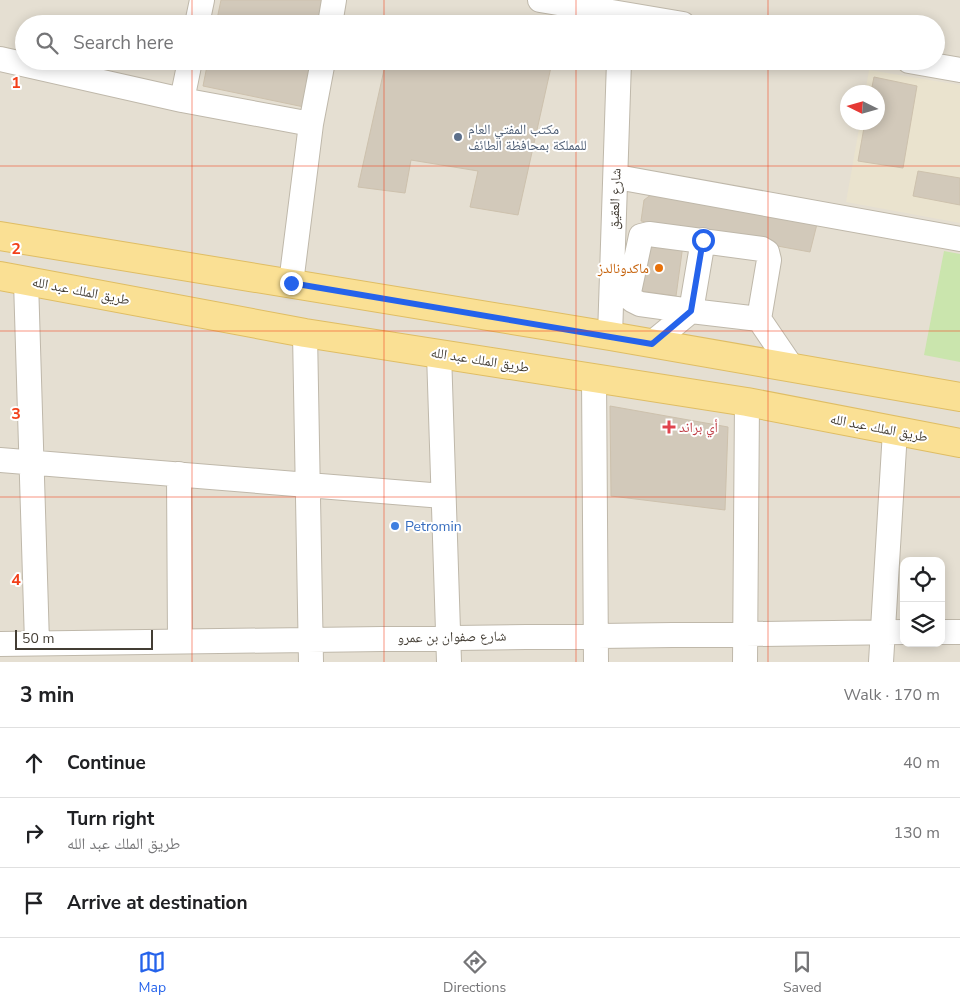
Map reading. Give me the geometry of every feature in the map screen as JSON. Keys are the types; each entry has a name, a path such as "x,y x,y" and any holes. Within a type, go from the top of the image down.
{"main road":[{"path":"0,236 610,336 960,397"},
{"name":"طريق الملك عبد الله","path":"13,279 304,333 747,402 960,443"}],"street":[{"path":"200,15 202,0"},
{"path":"332,15 334,0"},
{"path":"540,0 636,15"},
{"path":"0,59 15,62"},
{"path":"945,67 960,70"},
{"path":"49,70 182,100 311,124"},
{"path":"182,100 188,70"},
{"path":"291,283 311,124 321,70"},
{"name":"شارع العقيق","path":"610,336 617,176 619,70"},
{"path":"617,176 960,240"},
{"path":"759,319 640,304 632,300 629,292 641,236 649,234 703,240 762,249 767,252 769,260 759,319 793,369"},
{"path":"652,344 691,311 703,240"},
{"path":"13,279 31,462 38,643"},
{"path":"304,333 310,651"},
{"path":"438,353 449,662"},
{"path":"594,377 596,662"},
{"path":"745,662 747,402"},
{"path":"881,662 893,632 896,431"},
{"path":"0,460 443,496"},
{"path":"179,474 180,641"},
{"name":"شارع صفوان بن عمرو","path":"0,644 38,643 102,652 180,641 207,651 310,651 448,638 893,632"},
{"path":"945,632 960,632"}],"shaded area":[{"path":"0,0 960,0 960,662 0,662"},
{"path":"869,70 960,85 960,223 846,202 859,130 885,130 885,85 866,85"}],"green space":[{"path":"944,251 960,254 960,362 924,355"}],"building":[{"path":"221,0 326,0 323,15 218,15"},
{"path":"206,70 311,70 304,107 203,86"},
{"path":"384,70 550,70 518,215 470,207 478,171 411,160 405,193 358,187"},
{"path":"874,77 917,86 903,168 858,161 864,130 885,130 885,85 872,85"},
{"path":"918,171 960,178 960,205 913,196"},
{"path":"652,194 817,224 810,252 641,221 644,200"},
{"name":"ماكدونالدز","path":"649,240 683,245 676,296 634,290"},
{"path":"610,406 728,427 725,510 611,496"}],"place":[{"name":"مكتب المفتي العام للمملكة بمحافظة الطائف","path":"458,137"},
{"name":"ماكدونالدز","path":"659,268"},
{"name":"أي براند","path":"669,427"},
{"name":"Petromin","path":"395,526"}],"route":[{"path":"291,283 652,344 691,311 703,240"}]}
